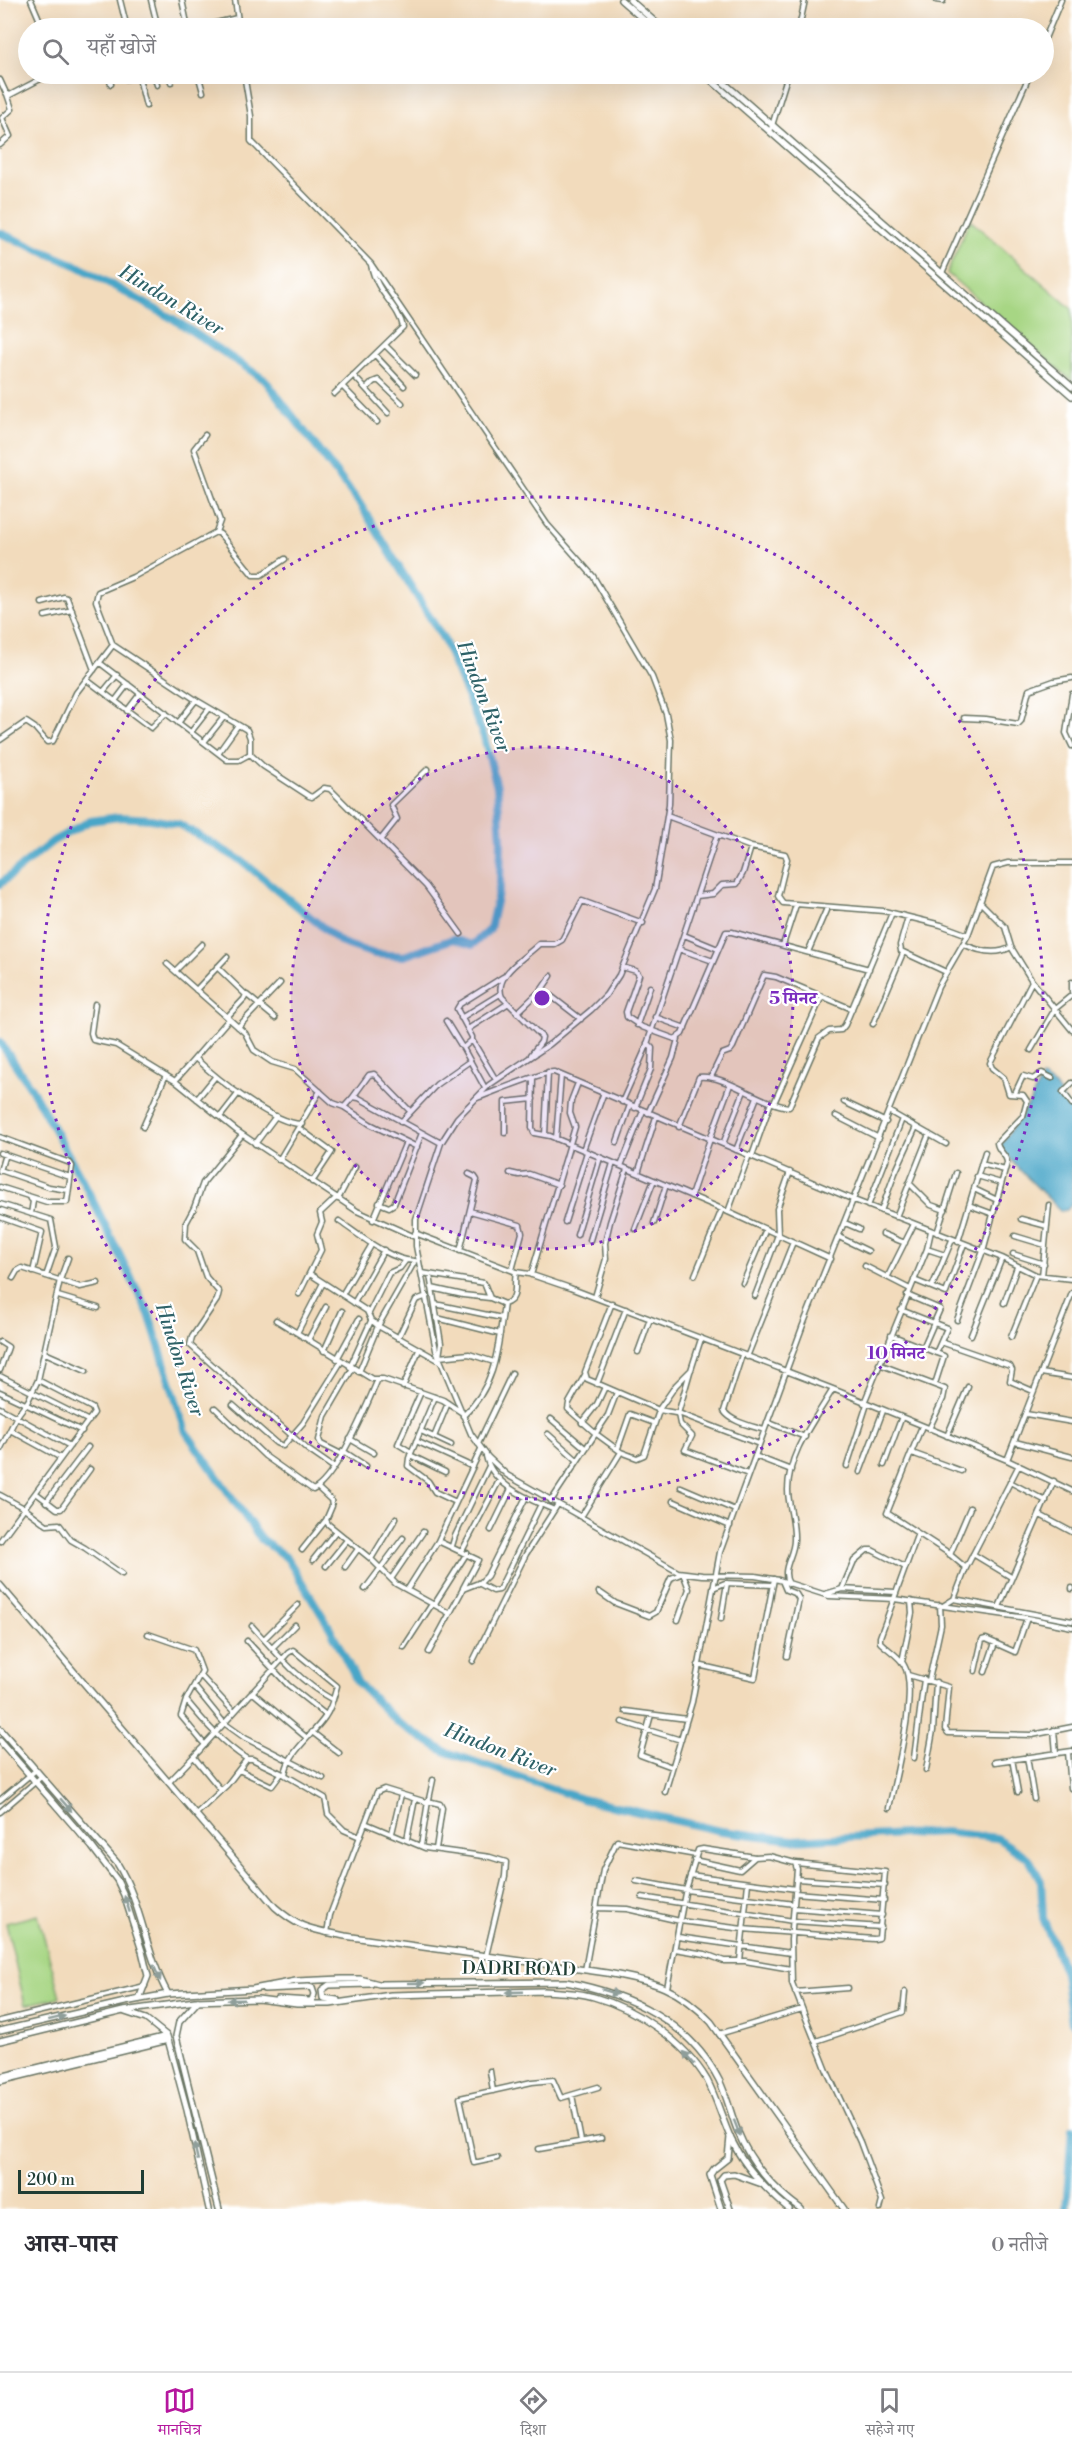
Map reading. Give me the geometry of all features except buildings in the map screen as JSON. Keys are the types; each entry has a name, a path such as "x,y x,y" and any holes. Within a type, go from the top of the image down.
{"street":[{"path":"31,0 39,18"},
{"path":"120,0 124,18"},
{"path":"151,0 156,18"},
{"path":"182,0 186,18"},
{"path":"235,0 237,18"},
{"path":"621,0 642,18"},
{"path":"630,0 651,18"},
{"path":"801,18 805,0"},
{"path":"936,0 943,1"},
{"path":"1053,18 1061,0"},
{"path":"0,80 12,109 2,118 10,136 0,145"},
{"path":"7,94 28,84"},
{"path":"141,84 146,106"},
{"path":"201,84 203,92"},
{"path":"246,84 251,116 249,135 251,141 371,264 542,517 593,576 652,677 666,714 671,740 668,816 655,889 643,923 622,967 606,995 581,1019 485,1088 450,1128 441,1143 416,1219 415,1235 417,1261 422,1273 433,1337 440,1359 462,1414 478,1444 507,1475 671,1569 682,1573 755,1576 774,1582"},
{"path":"715,84 1072,396"},
{"path":"727,84 774,120 1072,387"},
{"path":"770,132 785,84"},
{"path":"944,270 1026,84"},
{"path":"334,394 403,325 374,281 371,264"},
{"path":"385,345 415,375"},
{"path":"375,355 404,386"},
{"path":"353,375 388,413"},
{"path":"366,389 378,380 402,403"},
{"path":"342,386 377,422"},
{"path":"205,435 194,449 220,521 216,532 133,577 96,593 96,601 113,645 248,733 250,754 263,766 309,796 324,789 330,789 426,886 461,934"},
{"path":"216,532 252,575 261,575 285,559"},
{"path":"42,603 66,597 94,671"},
{"path":"45,616 72,610"},
{"path":"0,740 26,722 35,728 47,742 53,741 67,715 72,699 113,645"},
{"path":"100,663 227,760 233,761 250,754"},
{"path":"103,692 117,675"},
{"path":"964,718 1018,724 1022,721 1029,690 1054,681 1072,678"},
{"path":"87,680 152,728 166,713"},
{"path":"115,701 129,684"},
{"path":"127,711 140,694"},
{"path":"1072,694 1066,733 1072,746"},
{"path":"178,723 196,700"},
{"path":"191,732 209,709"},
{"path":"204,742 224,717"},
{"path":"218,753 238,725"},
{"path":"381,839 397,819 391,805 428,769"},
{"path":"668,816 751,847 785,854 779,901 783,903 892,913 941,925 968,935"},
{"path":"622,1102 647,1043 717,835"},
{"path":"697,896 713,894 722,885 737,884 751,847"},
{"path":"665,1792 687,1719 715,1575 735,1510 785,1371 890,1112 931,1003 968,935 995,866 1024,862 1072,863"},
{"path":"496,1080 461,1018 457,1009 460,1004 503,977 539,944 555,944 562,940 582,901 643,923"},
{"path":"980,902 1005,927 1011,947 1032,981 1072,1030"},
{"path":"783,945 796,905"},
{"path":"808,952 827,908"},
{"path":"679,1126 691,1100 695,1080 699,1077 711,1077 773,1103 786,1107 790,1105 819,1038 829,1031 843,1029 892,913"},
{"path":"908,917 899,948 903,953 946,972"},
{"path":"648,1113 724,934 729,932 783,945 869,969"},
{"path":"684,935 718,949"},
{"path":"963,944 977,950 987,951 1002,951 1011,947"},
{"path":"175,971 202,945"},
{"path":"679,949 713,961"},
{"path":"873,1024 903,953"},
{"path":"196,990 227,957"},
{"path":"167,964 248,1036 251,1047 257,1053 272,1062 295,1069 333,1103 417,1148"},
{"path":"217,967 246,995 275,1018"},
{"path":"622,967 636,971 639,975 626,1015 637,1025 678,1039"},
{"path":"711,1077 722,1054 733,1047 764,975 776,977 852,1009"},
{"path":"517,1013 542,989 551,976"},
{"path":"503,977 500,994 507,1004 542,1037 529,1058"},
{"path":"957,1320 983,1251 1005,1170 1006,1158 998,1149 997,1143 1023,1116 1027,1101 1026,1096 1009,1094 1004,1078 992,1068 990,1063 1032,981"},
{"path":"1031,1050 1055,1009 1072,994 1072,982"},
{"path":"238,1027 280,983"},
{"path":"637,1025 650,987"},
{"path":"542,989 581,1019"},
{"path":"461,1018 500,994"},
{"path":"175,1081 246,995"},
{"path":"728,1212 773,1103 822,996"},
{"path":"95,1004 91,1034 93,1040 116,1045 166,1075 242,1135 311,1182 373,1220 514,1271 612,1303 1007,1460 1072,1491"},
{"path":"468,1029 507,1004"},
{"path":"655,1017 685,1028"},
{"path":"446,1021 485,1088"},
{"path":"463,1048 472,1040"},
{"path":"635,1108 652,1062 652,1048 647,1043"},
{"path":"195,1058 238,1094 276,1116 300,1126 332,1152 311,1182"},
{"path":"401,1122 437,1084 470,1061"},
{"path":"474,1099 548,1072 561,1075 868,1206 1002,1258 1036,1275 1072,1279"},
{"path":"545,1135 548,1072"},
{"path":"1015,1094 1023,1076 1033,1079 1042,1073 1052,1078"},
{"path":"344,1107 369,1075 374,1074 410,1112"},
{"path":"143,1127 166,1075"},
{"path":"556,1139 561,1075"},
{"path":"197,1099 215,1077"},
{"path":"533,1078 532,1131 692,1196 831,1259"},
{"path":"531,1275 570,1145 575,1124 570,1113 571,1101 578,1083"},
{"path":"1072,1083 1064,1090 1072,1104"},
{"path":"692,1196 730,1085"},
{"path":"279,1160 320,1091"},
{"path":"723,1144 744,1091"},
{"path":"220,1118 238,1094"},
{"path":"565,1222 603,1094"},
{"path":"353,1097 441,1143"},
{"path":"736,1150 757,1097"},
{"path":"505,1133 505,1102 533,1099"},
{"path":"844,1102 886,1122"},
{"path":"617,1142 630,1106"},
{"path":"621,1166 643,1111"},
{"path":"890,1112 946,1144"},
{"path":"255,1144 276,1116"},
{"path":"837,1116 879,1138"},
{"path":"638,1173 656,1117"},
{"path":"868,1206 902,1119"},
{"path":"882,1211 895,1173 916,1127"},
{"path":"379,1203 389,1207 394,1204 422,1133"},
{"path":"896,1217 928,1134"},
{"path":"242,1135 203,1183 184,1229 185,1239 197,1251 206,1277 219,1292 217,1300 192,1337 190,1345 292,1437 333,1467"},
{"path":"0,1137 70,1163 68,1201 62,1203 31,1198 0,1187"},
{"path":"373,1220 406,1142"},
{"path":"958,1242 985,1152"},
{"path":"68,1190 49,1187 0,1171 3,1154 70,1177"},
{"path":"577,1235 600,1158"},
{"path":"591,1240 614,1163"},
{"path":"981,1164 1005,1170"},
{"path":"299,1294 321,1250 317,1234 322,1222 320,1213 337,1198 355,1167"},
{"path":"595,1297 606,1259 605,1243 610,1222 627,1169"},
{"path":"755,1296 778,1235 777,1209 790,1172"},
{"path":"510,1173 529,1174 559,1185"},
{"path":"937,1233 956,1173"},
{"path":"460,1251 477,1180 469,1174"},
{"path":"977,1176 1001,1183"},
{"path":"635,1229 654,1180"},
{"path":"909,1183 931,1205 945,1210"},
{"path":"654,1223 666,1185"},
{"path":"974,1190 997,1200"},
{"path":"31,1198 33,1201 31,1214"},
{"path":"0,1204 51,1220 56,1247 46,1276"},
{"path":"969,1205 993,1214"},
{"path":"1042,1276 1049,1205"},
{"path":"695,1275 722,1209"},
{"path":"432,1288 490,1298 504,1304 511,1301 515,1295 514,1271 522,1233 520,1225 470,1211"},
{"path":"0,1217 42,1232 33,1272"},
{"path":"1021,1219 1047,1226"},
{"path":"339,1221 384,1250 406,1260 417,1261"},
{"path":"845,1223 859,1229"},
{"path":"888,1276 915,1224"},
{"path":"743,1283 766,1230"},
{"path":"847,1466 865,1403 927,1249 931,1231"},
{"path":"883,1234 905,1243"},
{"path":"1016,1236 1045,1245"},
{"path":"839,1237 868,1251"},
{"path":"932,1287 952,1240"},
{"path":"764,1430 727,1416 724,1411 793,1242"},
{"path":"342,1295 372,1243"},
{"path":"914,1280 946,1293 964,1244"},
{"path":"927,1249 945,1255"},
{"path":"354,1303 384,1250"},
{"path":"1013,1254 1044,1264"},
{"path":"0,1450 38,1380 60,1280 68,1258"},
{"path":"971,1335 1002,1258"},
{"path":"369,1313 389,1273 400,1268 406,1260"},
{"path":"359,1372 378,1326 417,1261"},
{"path":"866,1266 910,1289"},
{"path":"1004,1303 1017,1267"},
{"path":"14,1278 19,1269 84,1287 98,1284"},
{"path":"422,1273 484,1283 490,1298"},
{"path":"310,1274 369,1313 371,1320 378,1326 419,1350 440,1359 469,1354 494,1362"},
{"path":"430,1274 441,1343 440,1359"},
{"path":"1011,1337 1036,1275"},
{"path":"297,1333 323,1282"},
{"path":"1007,1460 1072,1293"},
{"path":"908,1295 940,1309 923,1348"},
{"path":"58,1296 98,1308"},
{"path":"398,1338 416,1299 427,1296"},
{"path":"612,1303 585,1375 568,1406 570,1412 582,1423 619,1451 637,1458 642,1457 659,1410 676,1385 691,1370"},
{"path":"435,1304 502,1318"},
{"path":"462,1414 479,1398 489,1381 501,1334 504,1304"},
{"path":"308,1340 326,1307"},
{"path":"597,1384 626,1309"},
{"path":"901,1310 947,1328 936,1353"},
{"path":"324,1350 342,1311"},
{"path":"437,1318 501,1334"},
{"path":"233,1405 281,1446 285,1445 303,1423 339,1360 359,1319"},
{"path":"638,1352 650,1319"},
{"path":"276,1320 372,1379 383,1379 435,1397 448,1403 462,1414"},
{"path":"366,1466 321,1444 319,1440 325,1416 352,1367 371,1320"},
{"path":"891,1335 944,1356 934,1384"},
{"path":"701,1339 678,1414 680,1424 692,1436 685,1447 687,1452 748,1474"},
{"path":"0,1342 8,1347 0,1370"},
{"path":"941,1342 1010,1366 1012,1370 1010,1381 1033,1391"},
{"path":"403,1387 419,1350"},
{"path":"45,1353 86,1371"},
{"path":"879,1364 942,1387 945,1392 929,1429"},
{"path":"1041,1372 1072,1378"},
{"path":"478,1444 512,1373"},
{"path":"585,1375 587,1379 597,1384 659,1410 678,1414 759,1444"},
{"path":"0,1376 89,1421"},
{"path":"215,1408 276,1466 311,1489 318,1488 350,1439 378,1379"},
{"path":"0,1541 94,1413 92,1408 38,1380"},
{"path":"582,1423 597,1404 605,1387"},
{"path":"947,1436 968,1387"},
{"path":"789,1584 785,1572 794,1540 792,1505 788,1489 791,1470 796,1451 833,1389"},
{"path":"0,1392 82,1431"},
{"path":"421,1392 398,1444 445,1472"},
{"path":"551,1500 610,1412 617,1392"},
{"path":"435,1397 411,1453 408,1462 409,1469 428,1481 435,1492 456,1502"},
{"path":"434,1437 448,1403"},
{"path":"0,1408 70,1446"},
{"path":"860,1473 883,1411"},
{"path":"580,1517 619,1451 630,1414 654,1423"},
{"path":"1026,1414 1072,1422"},
{"path":"551,1419 585,1448"},
{"path":"884,1465 902,1419"},
{"path":"767,1422 805,1437"},
{"path":"922,1426 887,1511 890,1516 966,1568"},
{"path":"10,1430 61,1458"},
{"path":"421,1431 452,1445"},
{"path":"548,1434 577,1460"},
{"path":"350,1439 374,1453"},
{"path":"416,1441 473,1467"},
{"path":"1014,1442 1072,1457"},
{"path":"46,1502 88,1447"},
{"path":"407,1590 438,1541 482,1449"},
{"path":"912,1453 961,1471"},
{"path":"486,1455 489,1466 511,1489 554,1510"},
{"path":"755,1456 791,1470"},
{"path":"954,1599 966,1568 1019,1465"},
{"path":"452,1546 454,1536 489,1466"},
{"path":"36,1493 46,1502 61,1509 90,1468"},
{"path":"404,1647 433,1605 464,1552 500,1479"},
{"path":"999,1607 1054,1481"},
{"path":"1010,1482 1046,1501"},
{"path":"302,1550 326,1520 332,1506 332,1500 318,1488"},
{"path":"681,1488 735,1510"},
{"path":"491,1530 511,1489"},
{"path":"0,1495 24,1508 47,1525 59,1524 70,1540 122,1574"},
{"path":"463,1589 478,1583 487,1576 526,1497"},
{"path":"673,1501 730,1526"},
{"path":"478,1583 493,1592 499,1590 542,1504"},
{"path":"474,1661 526,1554 558,1504"},
{"path":"950,1555 970,1508"},
{"path":"1040,1515 1072,1532"},
{"path":"371,1559 396,1518"},
{"path":"326,1520 391,1579 449,1613"},
{"path":"313,1560 336,1531"},
{"path":"391,1579 423,1532"},
{"path":"889,1808 905,1733 908,1675 902,1662 880,1642 895,1592 918,1533"},
{"path":"364,1589 403,1538"},
{"path":"326,1566 347,1540"},
{"path":"429,1652 478,1560 438,1541"},
{"path":"345,1567 358,1549"},
{"path":"842,1589 854,1561 867,1550 872,1550 905,1567"},
{"path":"973,1554 1011,1577"},
{"path":"599,1592 615,1603 649,1616 656,1612 671,1578 682,1573"},
{"path":"678,1620 689,1589 682,1573"},
{"path":"698,1665 755,1678 774,1582"},
{"path":"783,1582 786,1590 796,1594 798,1599 787,1656"},
{"path":"713,1588 727,1583 783,1582 845,1598 911,1601 1072,1627"},
{"path":"721,1619 727,1583"},
{"path":"0,1586 275,1907 292,1923 311,1931 637,1978 667,1988 694,2004 719,2034 844,2209"},
{"path":"825,1594 842,1589 895,1592"},
{"path":"941,1605 954,1599 1072,1621"},
{"path":"902,1662 912,1613 911,1601"},
{"path":"264,1639 298,1605"},
{"path":"914,1758 927,1680 941,1624 941,1605"},
{"path":"975,1671 982,1640 986,1639 1015,1652 1027,1618"},
{"path":"272,1648 295,1625"},
{"path":"252,1626 282,1659 319,1692 333,1700"},
{"path":"148,1634 191,1648 202,1667 180,1713 182,1719 205,1745"},
{"path":"247,1641 288,1686 326,1715"},
{"path":"985,1672 995,1643"},
{"path":"168,1783 282,1659 290,1651 295,1651 310,1666 336,1684 333,1700 326,1715 272,1786 239,1770"},
{"path":"200,1675 234,1712"},
{"path":"908,1675 950,1687 945,1729 948,1733 1032,1735 1072,1727"},
{"path":"926,1770 933,1731 936,1682"},
{"path":"194,1686 224,1723 245,1738 322,1778"},
{"path":"252,1692 307,1738"},
{"path":"186,1700 214,1734 235,1752 283,1774 322,1796 326,1801 328,1814 344,1830 360,1837"},
{"path":"625,1711 687,1719"},
{"path":"651,1714 640,1752 641,1756 672,1767"},
{"path":"622,1722 681,1740"},
{"path":"0,1729 117,1863 126,1878 154,1965 168,1994"},
{"path":"1054,1730 1056,1753"},
{"path":"312,1732 339,1753"},
{"path":"0,1741 92,1847 117,1880 142,1951 148,1976 139,1999"},
{"path":"995,1762 1070,1751 1071,1788"},
{"path":"194,1757 221,1790"},
{"path":"1027,1757 1034,1799"},
{"path":"195,1814 221,1790 247,1759"},
{"path":"1012,1759 1018,1792"},
{"path":"0,1800 36,1770"},
{"path":"0,1812 41,1777"},
{"path":"421,1846 433,1780"},
{"path":"327,1933 330,1915 379,1790 442,1806 436,1849"},
{"path":"392,1833 401,1795"},
{"path":"407,1839 415,1799"},
{"path":"365,1823 421,1846 490,1857 506,1862 505,1876 486,1956"},
{"path":"585,1970 603,1870 617,1841 696,1855"},
{"path":"597,1908 627,1909 681,1920 743,1929 874,1939 879,1938 881,1927 885,1872 795,1863 769,1856 755,1857 703,1848 698,1850 686,1890 683,1904 681,1920 678,1937 667,1988"},
{"path":"694,1860 743,1870 755,1857"},
{"path":"795,1863 797,1879 791,1953 795,1992 827,2071 860,2142 882,2201 880,2209"},
{"path":"690,1875 796,1891 884,1900"},
{"path":"797,1879 885,1885"},
{"path":"636,1881 794,1906 882,1915"},
{"path":"740,1961 748,1883"},
{"path":"642,1897 793,1921 881,1927"},
{"path":"678,1937 791,1953"},
{"path":"675,1949 705,1954 724,1961 740,1961 791,1969"},
{"name":"DADRI ROAD","path":"253,1989 296,1981 342,1978 379,1984"},
{"name":"DADRI ROAD","path":"789,2209 749,2169 730,2137 706,2078 686,2053 640,2017 595,1997 567,1992 374,1996 327,2000 321,1994 322,1989 329,1985 566,1982 621,1995 645,2006 670,2022 704,2058 719,2082 740,2137 752,2159 779,2190 801,2209"},
{"path":"0,2021 145,1985"},
{"name":"DADRI ROAD","path":"0,2031 168,1994 308,1987 312,1988 314,1994 312,2000 309,2001 258,1999 198,2001 123,2011 0,2040"},
{"path":"795,1992 848,1988"},
{"path":"816,2041 903,2012 905,1992"},
{"name":"DADRI ROAD","path":"258,1999 297,2004 330,2004 374,1996"},
{"path":"198,2001 184,2015 177,2028 176,2036 219,2209"},
{"path":"719,2034 802,2008"},
{"path":"123,2011 146,2019 167,2038 176,2065 209,2209"},
{"path":"0,2079 167,2038"},
{"path":"176,2065 183,2063"},
{"path":"490,2071 493,2091"},
{"path":"497,2158 474,2163 460,2098 553,2080 561,2098 598,2087"},
{"path":"572,2095 581,2141"},
{"path":"721,2209 710,2175 728,2158 730,2137"},
{"path":"539,2149 601,2138"},
{"path":"730,2209 720,2181 724,2175 734,2174 762,2184"}],"green space":[{"path":"970,220 1072,309 1072,381 947,273"},
{"path":"38,1915 60,1997 25,2005 6,1923"}],"water":[{"path":"1042,1077 1055,1086 1072,1112 1072,1204 1067,1210 1061,1211 1016,1166 1000,1146 1030,1102"}],"waterway":[{"name":"Hindon River","path":"0,233 78,266 175,320 265,380 360,504 444,640 484,737 497,787 501,838 500,884 490,929 472,945 453,939 404,956 374,954 342,943 242,861 179,824 151,819 119,817 90,821 53,841 0,884"},
{"name":"Hindon River","path":"0,1042 31,1088 84,1183 149,1314 186,1432 261,1539 287,1558 330,1628 358,1683 398,1723 444,1751 582,1799 721,1831 793,1840 944,1832 997,1838 1029,1859 1041,1881 1043,1918 1065,1973 1072,2023"},
{"name":"Hindon River","path":"1066,2209 1072,2129"}]}
